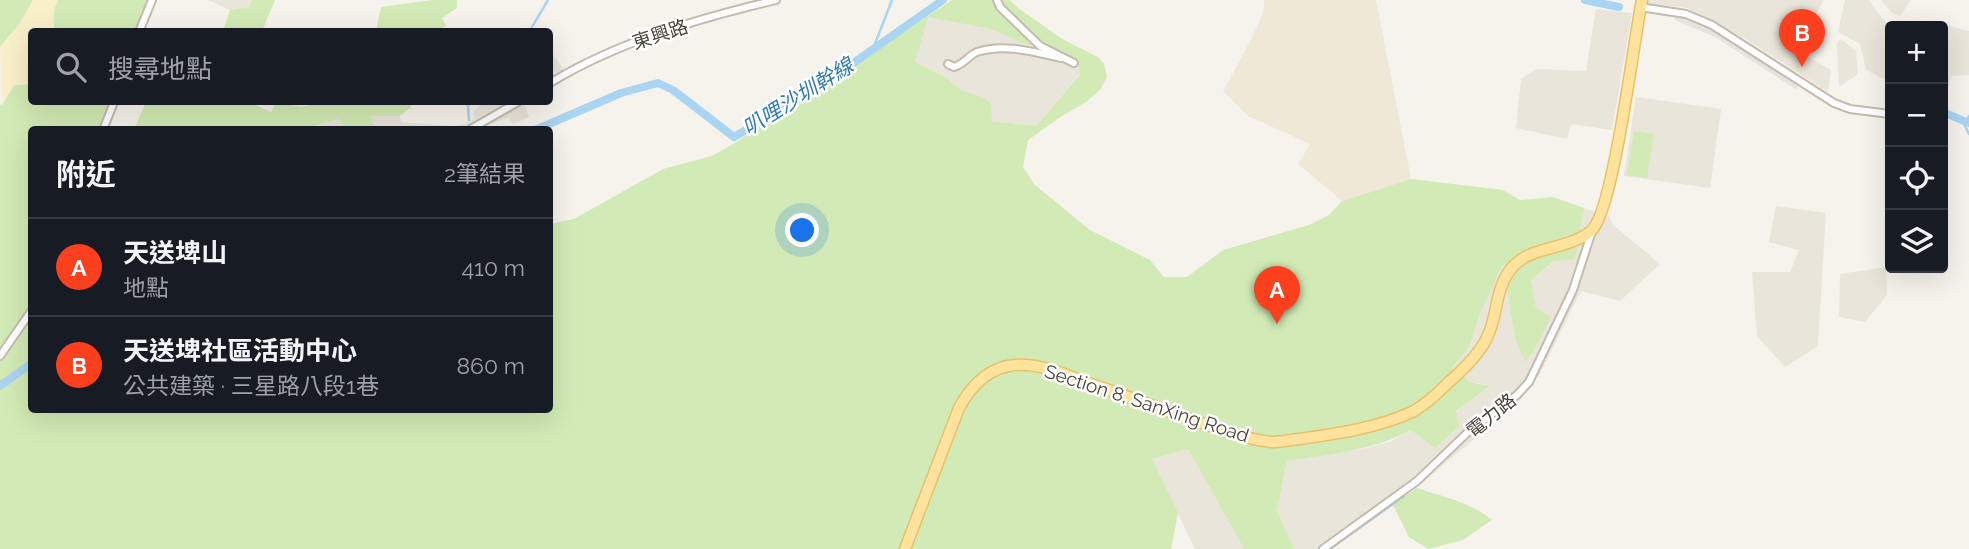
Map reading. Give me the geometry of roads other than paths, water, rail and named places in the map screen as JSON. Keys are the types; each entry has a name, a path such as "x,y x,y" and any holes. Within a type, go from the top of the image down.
{"main road":[{"path":"1592,231 1600,219 1609,190 1641,3"},
{"name":"Section 8, SanXing Road","path":"905,549 959,408 974,385 997,369 1030,364 1241,436 1274,442 1381,424 1414,411 1450,382 1479,351 1489,333 1497,298 1506,275 1515,264 1525,256 1571,242 1592,231"}],"street":[{"path":"141,28 152,0"},
{"name":"東興路","path":"553,81 611,50 715,16 776,0"},
{"path":"998,0 1000,7 1040,46 1061,58"},
{"path":"1641,3 1703,21 1834,103 1850,109 1885,113"},
{"path":"948,64 954,67 962,65 974,53 990,49 1016,48 1071,60 1074,64"},
{"path":"105,126 113,105"},
{"path":"476,126 513,105"},
{"name":"電力路","path":"1323,549 1417,481 1467,433 1517,395 1529,382 1573,290 1592,231"},
{"path":"0,356 28,314"}],"waterway":[{"path":"531,28 548,0"},
{"path":"873,49 892,0"},
{"name":"叭哩沙圳幹線","path":"544,126 621,93 658,83 673,90 734,137 822,85 943,0"},
{"name":"叭哩沙圳幹線","path":"1585,0 1619,7"},
{"path":"468,105 469,120"},
{"name":"叭哩沙圳幹線","path":"1948,114 1969,123"},
{"path":"1966,121 1964,124 1969,134"},
{"name":"叭哩沙圳幹線","path":"0,386 28,366"},
{"path":"1330,549 1404,496"}],"place":[{"name":"天送埤社區活動中心","path":"1802,67"},
{"name":"天送埤山","path":"1277,324"}]}
